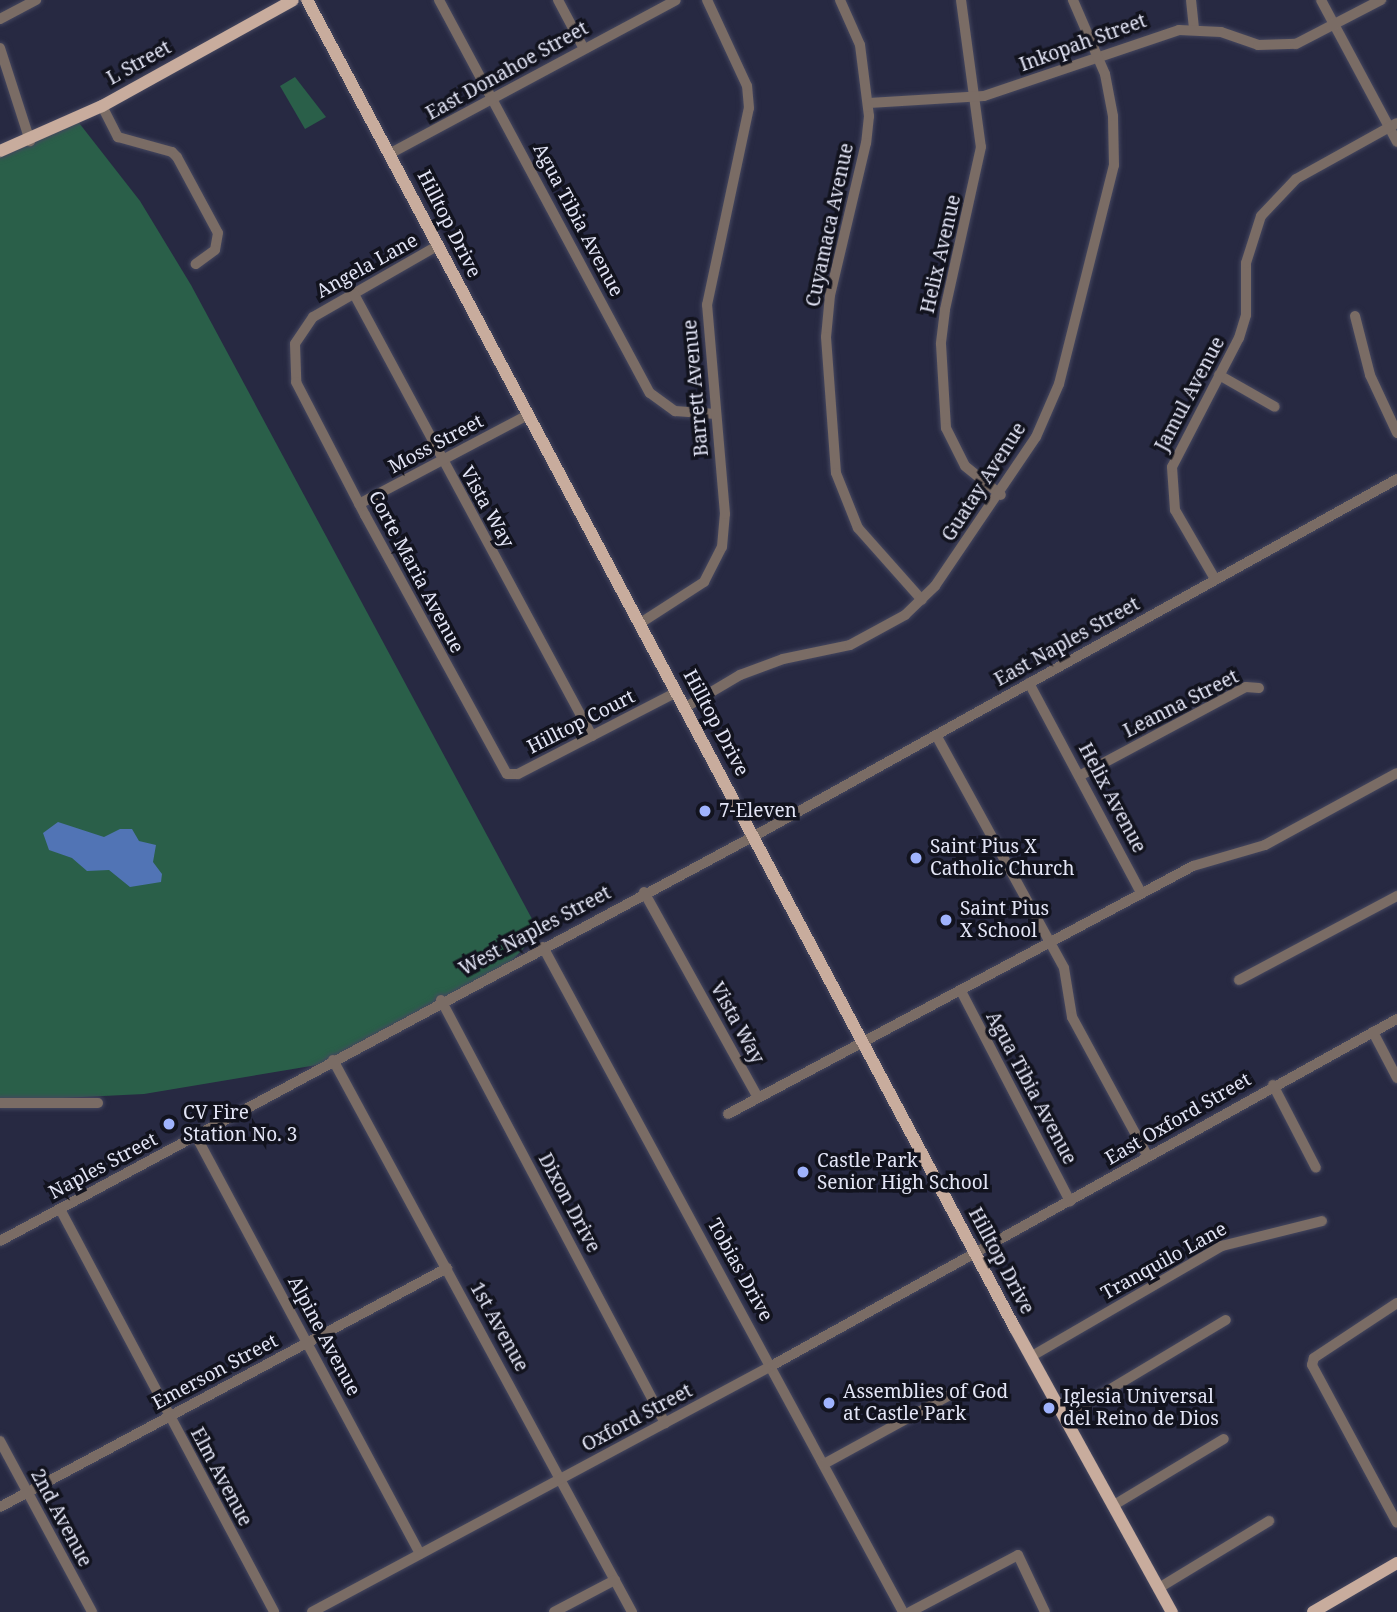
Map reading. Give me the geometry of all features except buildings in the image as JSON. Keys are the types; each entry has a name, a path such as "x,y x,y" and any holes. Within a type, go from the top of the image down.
{"main road":[{"name":"L Street","path":"0,151 30,141 102,106 293,0"},
{"name":"Hilltop Drive","path":"307,0 391,153 528,415 642,622 864,1044 1172,1612"},
{"path":"1313,1612 1397,1563"}],"street":[{"path":"0,19 36,0"},
{"name":"Agua Tibia Avenue","path":"439,0 650,393 675,411 716,414"},
{"path":"558,0 584,49"},
{"name":"East Donahoe Street","path":"391,153 495,100 676,0"},
{"name":"Barrett Avenue","path":"642,622 704,582 722,547 725,514 707,305 749,108 747,86 707,0"},
{"name":"Cuyamaca Avenue","path":"841,0 860,45 869,103 868,133 834,275 827,325 835,465 841,492 858,528 922,600"},
{"name":"Helix Avenue","path":"961,0 981,147 944,310 941,344 946,428 965,466 1001,495"},
{"name":"Guatay Avenue","path":"686,707 740,675 774,662 850,645 872,635 922,600 1001,495 1036,437 1059,384 1104,218 1114,140 1100,57 1073,0"},
{"path":"1191,0 1194,29"},
{"path":"1321,0 1393,125 1397,142"},
{"name":"Inkopah Street","path":"869,103 976,97 1100,57 1162,33 1194,29 1277,46 1296,44 1381,0"},
{"path":"0,48 30,141"},
{"path":"102,106 118,137 172,152 177,157 218,233 215,250 196,264"},
{"name":"Jamul Avenue","path":"1215,579 1175,510 1171,480 1173,462 1219,375 1246,315 1246,263 1261,216 1296,179 1393,125"},
{"name":"Angela Lane","path":"300,391 292,367 297,337 313,317 438,246"},
{"name":"Vista Way","path":"354,294 592,736"},
{"path":"1355,316 1372,380 1397,433"},
{"path":"1219,375 1275,407"},
{"name":"Corte Maria Avenue","path":"300,391 502,768"},
{"name":"Moss Street","path":"359,504 528,415"},
{"name":"East Naples Street","path":"753,834 1397,479"},
{"name":"Helix Avenue","path":"1029,683 1081,775 1141,893"},
{"name":"Leanna Street","path":"1081,775 1246,687 1259,688"},
{"name":"Hilltop Court","path":"502,768 507,774 518,774 677,692"},
{"path":"936,735 1048,944 1068,976 1072,1017 1148,1157"},
{"path":"728,1114 864,1044 1141,893 1194,866 1265,845 1397,773"},
{"name":"West Naples Street","path":"333,1060 753,834"},
{"name":"Vista Way","path":"644,892 758,1098"},
{"path":"1239,980 1397,896"},
{"name":"Tobias Drive","path":"543,947 773,1365 903,1612"},
{"name":"Agua Tibia Avenue","path":"961,991 1070,1201"},
{"name":"Dixon Drive","path":"441,1000 665,1423"},
{"name":"East Oxford Street","path":"977,1252 1273,1085 1397,1019"},
{"path":"1373,1032 1397,1078"},
{"name":"Naples Street","path":"0,1241 333,1060"},
{"name":"1st Avenue","path":"333,1060 562,1478 632,1612"},
{"path":"1273,1085 1316,1168"},
{"path":"0,1103 98,1102"},
{"name":"Alpine Avenue","path":"196,1136 420,1554"},
{"name":"Elm Avenue","path":"60,1209 274,1612"},
{"name":"Tranquilo Lane","path":"1032,1356 1222,1245 1322,1221"},
{"name":"Oxford Street","path":"312,1612 773,1365 977,1252"},
{"name":"Emerson Street","path":"0,1507 447,1268"},
{"path":"1397,1303 1314,1358 1312,1365 1397,1523"},
{"path":"1066,1415 1226,1320"},
{"path":"824,1464 950,1395"},
{"path":"1114,1506 1224,1439"},
{"name":"2nd Avenue","path":"0,1441 92,1612"},
{"path":"1159,1588 1269,1521"},
{"path":"910,1612 1018,1555 1045,1612"},
{"path":"554,1612 615,1580"}],"green space":[{"path":"295,77 326,117 305,129 280,86"},
{"path":"76,119 140,201 191,285 539,932 501,972 335,1062 144,1094 0,1101 0,151"}],"water":[{"path":"58,822 104,837 120,829 132,829 139,841 156,845 153,862 162,874 161,882 130,887 109,870 87,871 72,858 49,850 43,833"}],"place":[{"name":"7-Eleven","path":"705,811"},
{"name":"Saint Pius X Catholic Church","path":"916,858"},
{"name":"Saint Pius X School","path":"946,920"},
{"name":"CV Fire Station No. 3","path":"169,1124"},
{"name":"Castle Park Senior High School","path":"803,1172"},
{"name":"Assemblies of God at Castle Park","path":"829,1403"},
{"name":"Iglesia Universal del Reino de Dios","path":"1049,1408"}]}
